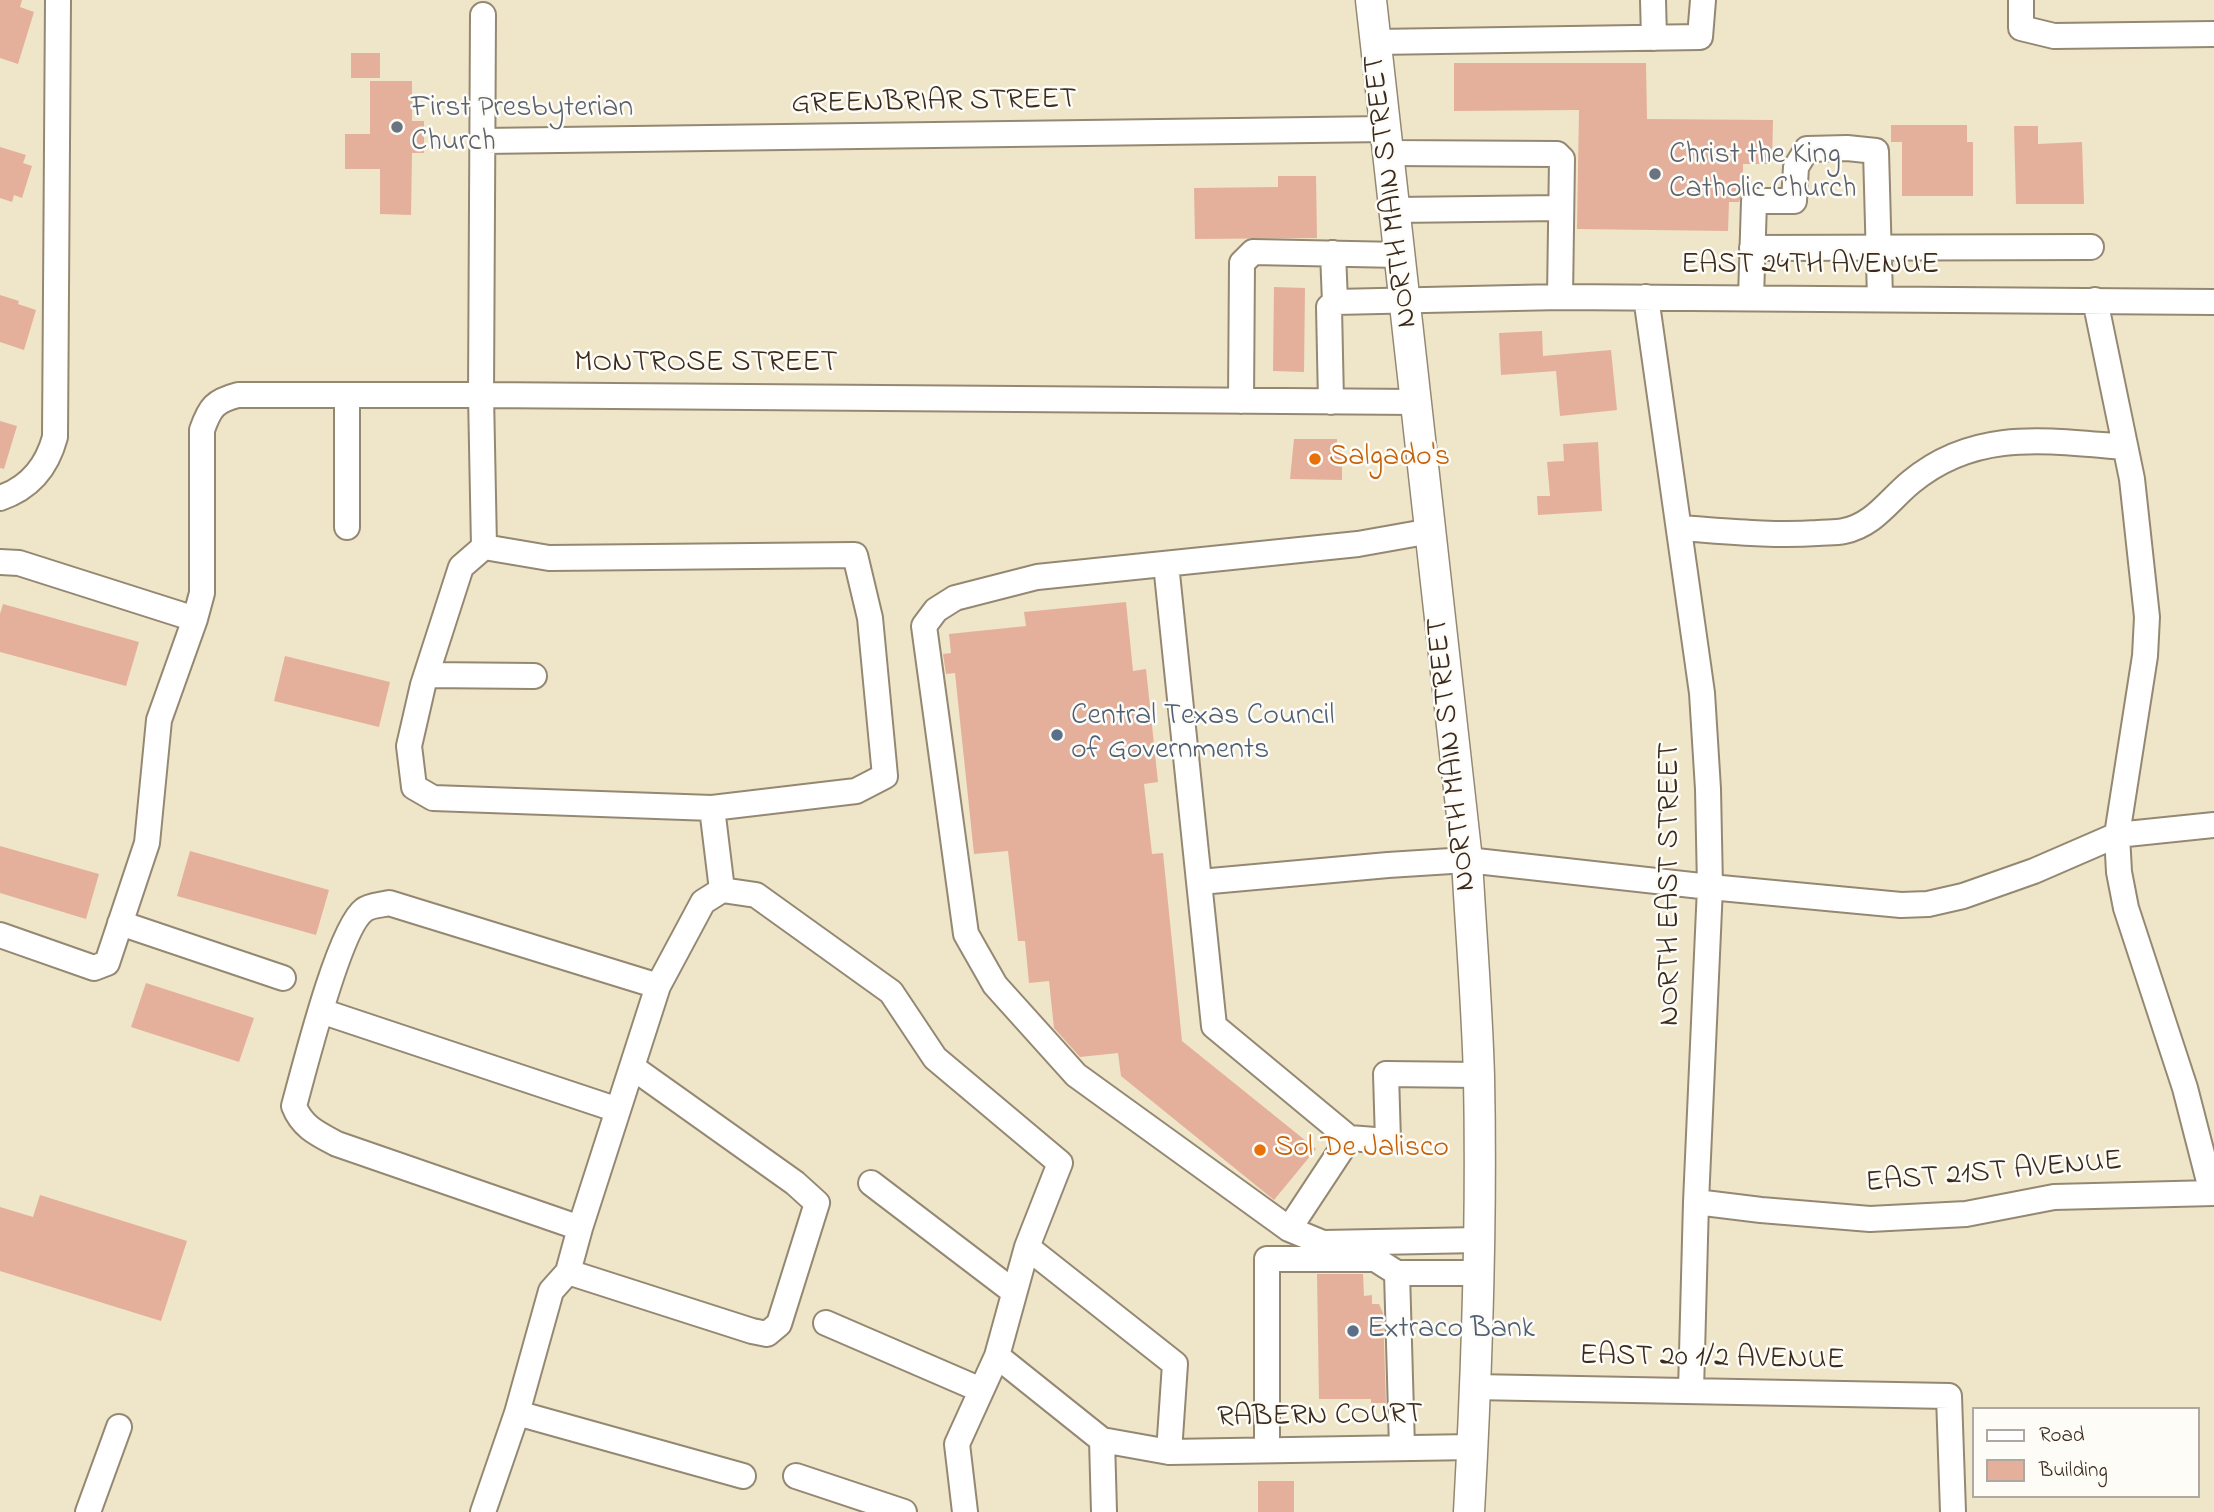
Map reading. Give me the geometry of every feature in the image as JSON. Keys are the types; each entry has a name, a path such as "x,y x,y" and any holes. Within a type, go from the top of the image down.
{"main road":[{"name":"NORTH MAIN STREET","path":"1371,0 1466,860 1479,1075 1479,1240 1469,1512"}],"street":[{"path":"0,498 15,493 41,472 51,453 55,437 58,0"},
{"path":"1371,0 1384,0"},
{"path":"1653,0 1654,38"},
{"path":"1376,42 1700,37 1703,0"},
{"path":"2021,0 2021,27 2054,36 2214,34"},
{"path":"483,15 481,395 484,547"},
{"name":"GREENBRIAR STREET","path":"483,141 1387,141 1557,154 1562,159 1561,208"},
{"path":"1751,298 1754,201 1794,201 1796,167 1807,149 1847,148 1876,151 1880,298"},
{"path":"1395,209 1561,208 1560,297"},
{"path":"1752,248 2091,247"},
{"path":"1241,401 1242,263 1254,252 1401,255"},
{"path":"1331,401 1329,307 1335,302 1333,253"},
{"name":"EAST 24TH AVENUE","path":"1335,302 1560,297 2214,302"},
{"name":"NORTH EAST STREET","path":"1646,297 1702,693 1708,789 1710,887 1696,1202 1691,1391"},
{"path":"2095,300 2134,492 2147,617 2145,656 2118,835 2119,872 2126,908 2185,1088 2213,1193"},
{"name":"MONTROSE STREET","path":"0,935 94,968 107,963 147,843 159,720 202,593 202,430 208,412 221,400 238,395 481,395 1417,402"},
{"path":"347,397 347,527"},
{"path":"1679,528 1784,535 1844,531 1872,520 1912,481 1954,454 1991,443 2037,440 2125,447"},
{"path":"1431,531 1358,544 1037,578 955,598 936,610 924,626 966,934 995,985 1076,1075 1289,1229 1323,1242 1479,1240"},
{"path":"484,547 549,558 855,555 870,618 885,776 856,791 712,808 433,798 414,787 409,746 427,675 461,566 484,547"},
{"path":"0,562 19,563 195,619"},
{"path":"1166,564 1214,1026 1349,1138 1388,1142 1386,1074 1479,1075"},
{"path":"427,675 534,676"},
{"path":"712,808 722,890"},
{"path":"1200,882 1466,860 1710,887 1901,905 1928,904 1963,896 2118,835 2214,825"},
{"path":"483,1512 517,1413 551,1291 568,1272 658,986 702,902 722,890 756,895 891,992 935,1058 1059,1163 1027,1247 996,1356 957,1444 965,1512"},
{"path":"580,1228 337,1144 312,1131 299,1118 294,1106 321,1012 351,923 365,908 389,903 658,986"},
{"path":"120,923 283,978"},
{"path":"321,1012 618,1110"},
{"path":"568,1272 767,1334 779,1324 817,1203 795,1183 632,1067"},
{"path":"1289,1229 1349,1138"},
{"path":"871,1182 1014,1292"},
{"name":"EAST 21ST AVENUE","path":"1696,1202 1870,1219 1966,1214 2054,1197 2213,1193"},
{"path":"1027,1247 1175,1364 1169,1452"},
{"path":"1267,1450 1267,1259 1375,1259 1397,1273 1478,1273"},
{"path":"1397,1273 1402,1448"},
{"path":"826,1322 981,1390"},
{"path":"996,1356 1102,1440 1104,1512"},
{"name":"EAST 20 1/2 AVENUE","path":"1474,1387 1949,1396 1952,1512"},
{"path":"517,1413 743,1476"},
{"path":"88,1512 119,1427"},
{"name":"RABERN COURT","path":"1102,1440 1169,1452 1473,1447"},
{"path":"796,1476 904,1512"}],"building":[{"path":"0,0 22,0 20,7 34,12 18,64 0,58"},
{"path":"351,53 380,53 380,78 351,78"},
{"name":"Christ the King Catholic Church","path":"1454,63 1646,63 1647,119 1773,120 1772,164 1743,164 1743,191 1739,202 1729,202 1728,231 1577,229 1579,110 1454,111"},
{"name":"First Presbyterian Church","path":"370,81 412,81 412,121 424,121 424,153 412,153 411,215 380,214 380,169 345,169 345,134 370,134"},
{"path":"1891,125 1967,125 1967,142 1973,142 1973,196 1902,196 1902,142 1891,142"},
{"path":"2014,126 2038,126 2038,144 2082,142 2084,204 2016,204"},
{"path":"0,147 26,155 23,163 32,166 22,198 14,195 12,202 0,198"},
{"path":"1278,176 1316,176 1317,238 1195,239 1194,188 1278,187"},
{"path":"1274,287 1305,288 1304,372 1273,371"},
{"path":"0,295 36,310 24,350 0,342"},
{"path":"1542,331 1543,356 1611,350 1617,410 1560,416 1556,371 1501,375 1499,333"},
{"path":"0,421 17,426 4,469 0,468"},
{"path":"1294,439 1337,439 1337,446 1342,446 1342,480 1290,479"},
{"path":"1598,442 1602,511 1538,515 1537,496 1550,496 1547,462 1564,461 1563,444"},
{"path":"1126,602 1133,671 1146,669 1158,782 1144,784 1152,854 1163,853 1182,1041 1316,1149 1274,1200 1121,1076 1118,1053 1080,1057 1054,1028 1049,981 1029,983 1025,941 1018,941 1008,851 974,854 955,673 946,674 943,654 951,653 949,634 1026,626 1024,612"},
{"path":"3,604 139,642 126,686 0,652 0,614"},
{"path":"285,656 390,682 379,727 274,701"},
{"path":"0,846 99,874 86,919 0,893"},
{"path":"190,851 329,890 316,935 177,896"},
{"path":"146,983 254,1018 239,1062 131,1027"},
{"path":"40,1195 187,1241 161,1321 0,1271 0,1207 33,1217"},
{"name":"Extraco Bank","path":"1317,1274 1363,1274 1364,1296 1372,1295 1372,1304 1379,1304 1383,1313 1386,1403 1371,1403 1371,1399 1319,1399"},
{"path":"1258,1481 1294,1481 1294,1512 1258,1512"}],"place":[{"name":"First Presbyterian Church","path":"397,127"},
{"name":"Christ the King Catholic Church","path":"1655,174"},
{"name":"Salgado's","path":"1315,459"},
{"name":"Central Texas Council of Governments","path":"1057,735"},
{"name":"Sol De Jalisco","path":"1260,1150"},
{"name":"Extraco Bank","path":"1353,1331"}]}
